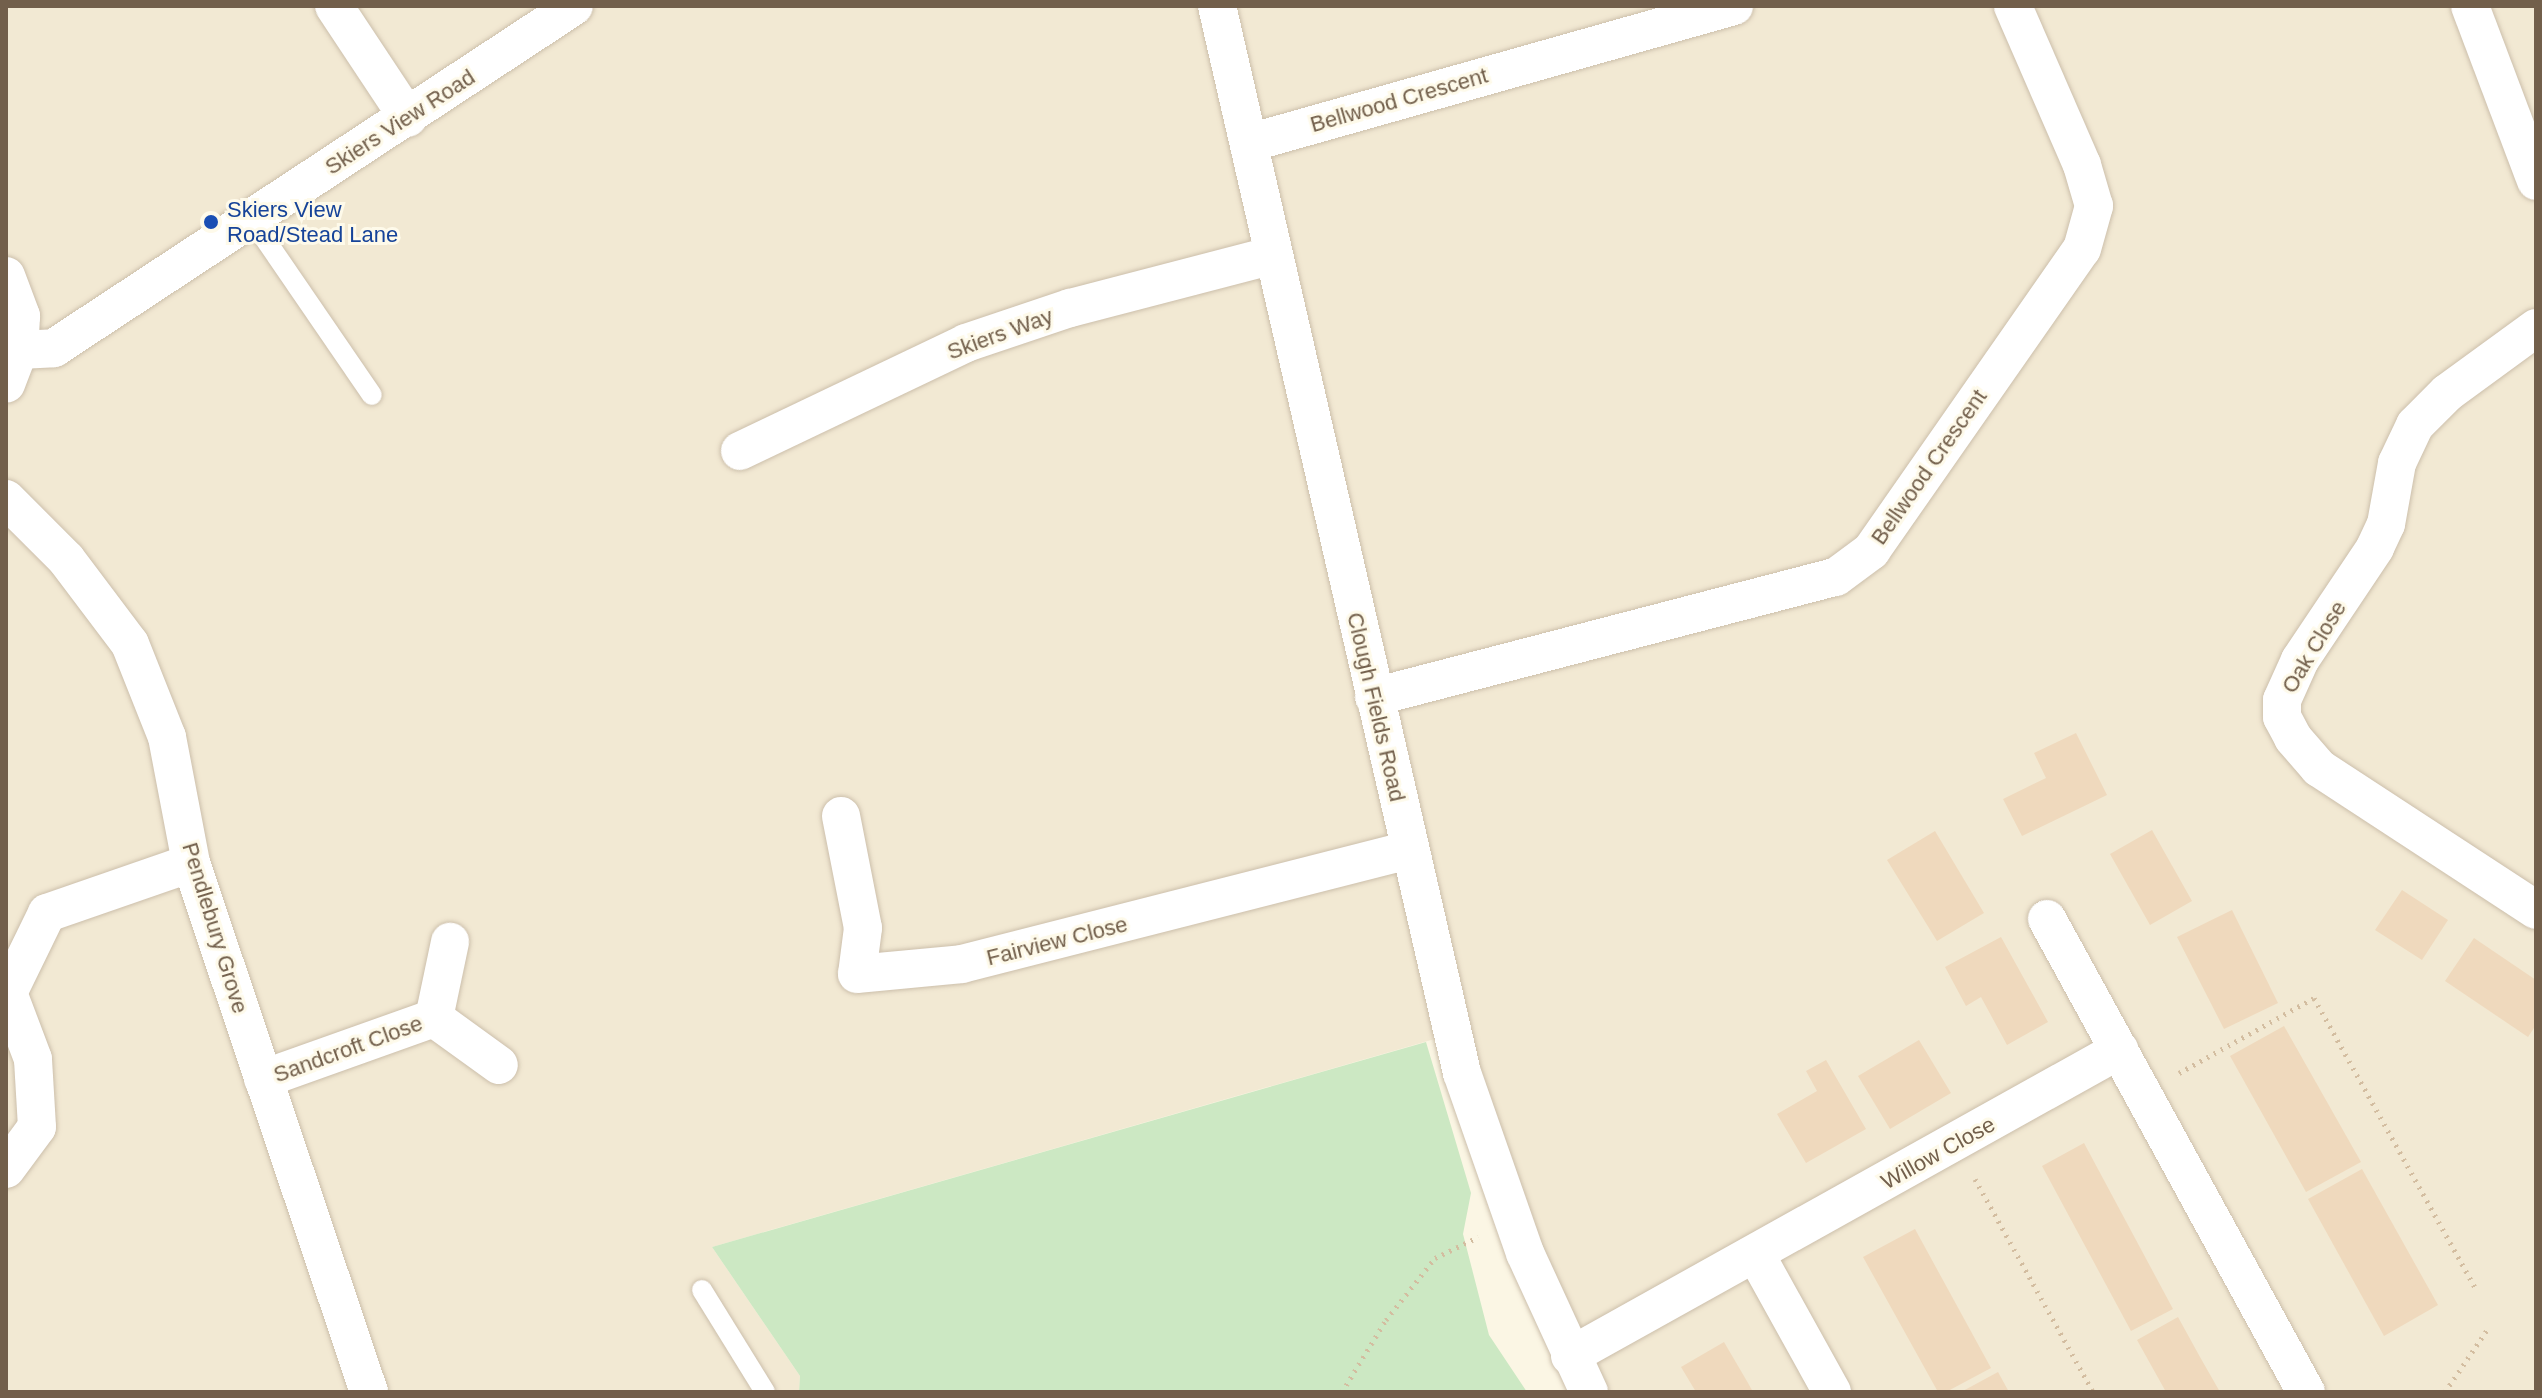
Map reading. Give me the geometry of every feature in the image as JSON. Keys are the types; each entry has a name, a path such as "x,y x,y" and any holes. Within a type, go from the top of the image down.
{"street":[{"path":"334,6 408,118"},
{"name":"Skiers View Road","path":"12,367 54,348 574,6"},
{"name":"Clough Fields Road","path":"1217,6 1462,1073 1513,1220 1570,1356 1589,1392"},
{"name":"Bellwood Crescent","path":"1249,143 1734,6"},
{"name":"Bellwood Crescent","path":"1374,697 1836,577 1871,551 2082,249 2094,206 2082,165 2013,6"},
{"path":"2470,6 2536,181"},
{"name":"Skiers Way","path":"740,451 966,343 1070,308 1273,255"},
{"path":"6,276 21,316 12,367"},
{"name":"Oak Close","path":"2536,328 2447,393 2415,425 2397,463 2386,524 2375,548 2300,660 2282,700 2282,717 2293,738 2319,768 2536,910"},
{"name":"Pendlebury Grove","path":"6,499 66,559 130,644 167,737 191,863 369,1392"},
{"name":"Fairview Close","path":"841,816 863,928 857,974 962,964 1409,850"},
{"path":"6,1169 37,1127 33,1059 8,993 47,913 191,863"},
{"path":"2047,919 2306,1392"},
{"name":"Sandcroft Close","path":"434,1018 450,942"},
{"name":"Sandcroft Close","path":"263,1079 434,1018"},
{"name":"Sandcroft Close","path":"434,1018 499,1065"},
{"name":"Willow Close","path":"1570,1356 2119,1050"},
{"path":"1756,1255 1832,1392"}],"lane":[{"path":"252,220 372,395"},
{"path":"702,1290 765,1392"}],"path":[{"path":"2143,1093 2314,998 2477,1291"},
{"path":"1955,1143 2093,1392"},
{"path":"1342,1392 1386,1320 1435,1258 1513,1220"},
{"path":"2445,1392 2487,1330"}],"shaded area":[{"path":"6,6 2536,6 2536,1392 1600,1392 1459,1032 712,1247 800,1376 799,1392 6,1392"}],"green space":[{"path":"1426,1042 1471,1193 1463,1234 1489,1335 1527,1392 799,1392 800,1376 712,1247"}],"building":[{"path":"2076,733 2107,795 2022,836 2003,799 2046,778 2034,753"},
{"path":"2152,830 2192,901 2150,925 2110,854"},
{"path":"1935,831 1984,913 1937,941 1887,860"},
{"path":"2402,890 2448,920 2422,960 2375,930"},
{"path":"2232,910 2278,1003 2224,1029 2177,937"},
{"path":"2001,937 2048,1022 2007,1045 1981,997 1966,1006 1945,967"},
{"path":"2474,938 2536,980 2536,1025 2528,1037 2445,981"},
{"path":"2284,1026 2361,1162 2306,1192 2230,1056"},
{"path":"1919,1040 1951,1093 1890,1129 1858,1076"},
{"path":"1826,1060 1866,1129 1806,1163 1777,1114 1817,1091 1806,1071"},
{"path":"2084,1143 2173,1309 2131,1331 2042,1166"},
{"path":"2362,1169 2438,1305 2384,1336 2308,1199"},
{"path":"1915,1229 1991,1368 1946,1392 1938,1392 1863,1257"},
{"path":"2178,1317 2220,1392 2166,1392 2137,1340"},
{"path":"1724,1342 1753,1392 1696,1392 1681,1367"},
{"path":"1998,1372 2009,1392 1961,1392"}],"place":[{"name":"Skiers View Road/Stead Lane","path":"211,222"}]}
